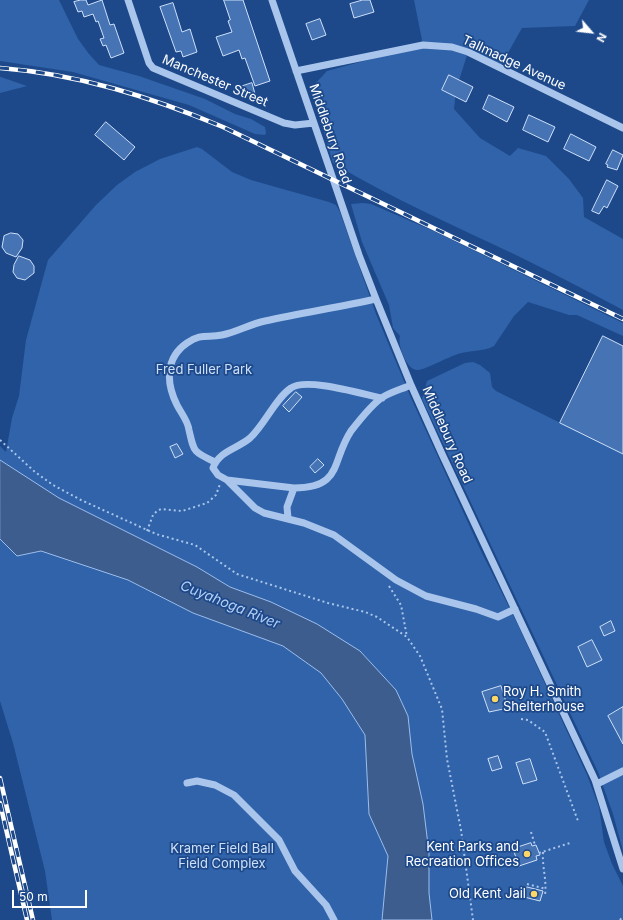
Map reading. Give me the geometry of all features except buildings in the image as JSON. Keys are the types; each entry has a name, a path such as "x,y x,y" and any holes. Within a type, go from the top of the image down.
{"street":[{"name":"Manchester Street","path":"128,0 149,63 157,72 199,86 284,123 295,125 314,123"},
{"name":"Middlebury Road","path":"272,0 359,255 376,299 411,385 515,609 541,661 597,784 623,869"},
{"name":"Tallmadge Avenue","path":"296,71 411,47 437,45 452,47 468,52 623,128"},
{"path":"215,462 197,453 192,447 188,424 172,395 169,371 171,362 181,349 187,343 202,335 222,335 264,321 376,299"},
{"path":"382,398 316,384 297,385 291,388 283,396 258,431 240,446 219,456 213,468 255,508 264,513 288,518 334,535 396,580 426,596 442,602 476,609 498,617 515,609"},
{"path":"224,479 294,488 316,485 332,475 351,432 382,398 411,385"},
{"path":"288,518 287,508 294,488"},
{"path":"597,784 623,771"},
{"path":"187,783 197,781 215,784 234,795 279,840 295,871 326,905 334,920"}],"path":[{"path":"0,440 35,472 53,486 147,531 195,545 237,574 328,603 365,612 377,617 407,637 420,656 442,709 447,759 461,830 473,920"},
{"path":"147,531 153,515 161,509 182,511 200,506 213,500 224,479"},
{"path":"386,582 401,605 407,637"},
{"path":"521,719 528,720 545,732 578,821"},
{"path":"531,832 535,845"},
{"path":"539,853 570,843"},
{"path":"543,852 543,866 547,880 545,895"},
{"path":"527,884 546,889"},
{"path":"620,920 623,916"}],"green space":[{"path":"0,0 59,0 78,39 99,65 139,76 205,99 235,114 251,119 265,127 265,135 255,134 189,105 73,72 0,61"},
{"path":"414,0 589,0 575,26 522,28 500,67 468,52 456,90 454,109 480,138 510,156 518,148 546,156 569,179 583,198 584,217 623,239 623,310 533,263 402,201 333,163 313,95 313,86 327,71 423,45"},
{"path":"1,77 27,86 0,93"},
{"name":"Fred Fuller Park","path":"197,147 202,149 232,172 251,180 329,202 336,205 340,212 376,314 411,398 481,551 518,625 587,775 599,807 604,842 612,864 623,886 623,920 432,920 429,893 429,853 423,804 412,754 408,716 396,690 360,651 271,602 230,587 197,567 59,498 0,460 0,446 6,452 12,418 19,396 26,340 48,260 96,205 117,185 135,172 160,159"},
{"path":"351,204 371,204 436,232 623,323 623,336 577,315 569,315 528,302 514,316 494,346 458,354 422,369 414,369 407,362 401,351 399,340 400,336 393,328 389,305 362,242"},
{"path":"473,362 480,365 490,373 492,387 496,391 623,454 623,851 613,814 598,772 422,399 427,381 465,363"},
{"name":"Kramer Field Ball Field Complex","path":"0,539 17,556 41,551 128,580 193,613 283,646 321,672 342,699 365,735 369,814 388,856 382,920 52,920 45,871 13,743 0,701"}],"water":[{"name":"Cuyahoga River","path":"0,460 59,498 197,567 230,587 271,602 317,624 360,651 396,690 408,716 412,754 423,804 429,853 429,893 432,920 382,920 388,856 369,814 365,735 342,699 321,673 283,646 193,613 128,580 41,551 17,556 0,539"}],"railway":[{"path":"0,68 29,71 86,81 114,88 196,116 223,127 623,319"},
{"path":"0,778 33,920"},
{"path":"0,803 27,920"}],"place":[{"name":"Roy H. Smith Shelterhouse","path":"495,699"},
{"name":"Kent Parks and Recreation Offices","path":"527,854"},
{"name":"Old Kent Jail","path":"534,894"}]}
